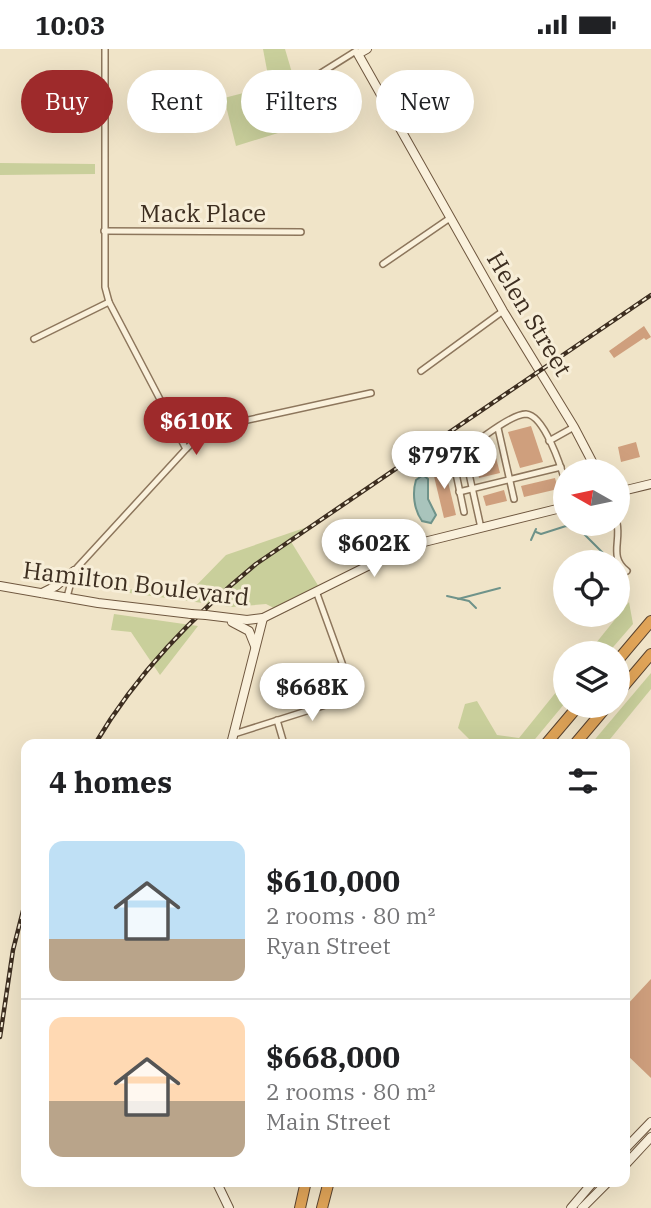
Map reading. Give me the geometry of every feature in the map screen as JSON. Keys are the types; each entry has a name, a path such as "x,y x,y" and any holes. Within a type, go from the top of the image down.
{"highway":[{"path":"630,646 651,621"},
{"path":"630,679 651,654"},
{"path":"550,739 568,718"},
{"path":"579,739 597,718"},
{"path":"300,1208 305,1187"},
{"path":"322,1208 327,1187"}],"main road":[{"path":"356,51 367,49"},
{"name":"Helen Street","path":"356,51 590,459"},
{"path":"630,489 651,484"},
{"path":"263,618 408,546 553,510"},
{"path":"42,593 56,586 74,571"},
{"name":"Hamilton Boulevard","path":"1,589 191,614 247,620 263,618 233,739"},
{"path":"219,617 249,631 255,649"},
{"path":"630,1144 651,1122"},
{"path":"630,1160 651,1137"},
{"path":"219,1187 229,1208"},
{"path":"582,1203 591,1187"},
{"path":"571,1208 602,1187"}],"street":[{"path":"105,49 105,287 109,302 186,449"},
{"path":"326,70 356,51"},
{"path":"383,264 450,218"},
{"name":"Mack Place","path":"104,231 301,232"},
{"path":"34,339 109,302"},
{"path":"421,371 503,311"},
{"path":"67,597 74,571 207,429 371,393"},
{"path":"464,512 453,459 513,418 529,415 538,419 557,459"},
{"path":"549,441 574,427"},
{"path":"498,428 514,499"},
{"path":"464,451 481,529"},
{"path":"459,492 553,469"},
{"path":"234,734 354,696 317,591"},
{"path":"276,720 282,739"}],"green space":[{"path":"263,49 285,49 291,70 267,70"},
{"path":"241,94 241,133 278,133 236,146 227,110 227,97"},
{"path":"0,163 95,164 95,174 0,175"},
{"path":"307,527 290,540 319,587 274,608 266,604 232,607 71,585 76,571 93,587 189,593 226,555"},
{"path":"630,608 633,624 618,641 598,641 609,627 630,627"},
{"path":"114,614 198,626 160,675 131,632 111,630"},
{"path":"651,673 651,689 630,715 630,698"},
{"path":"553,696 553,717 535,739 469,739 458,728 465,704 477,701 497,735 519,738"},
{"path":"613,718 627,718 610,739 595,739"}],"water":[{"path":"423,475 428,479 428,499 436,515 431,523 422,521 414,501 416,480"}],"building":[{"path":"644,326 651,337 646,340 644,338 614,358 609,351"},
{"path":"531,426 543,462 520,468 508,432"},
{"path":"636,442 640,457 620,459 618,447"},
{"path":"494,450 500,473 479,478 473,456"},
{"path":"444,465 456,515 444,518 432,468"},
{"path":"553,478 553,490 524,497 521,486"},
{"path":"504,490 507,501 486,506 483,496"},
{"path":"651,979 651,1078 630,1058 630,1002"}],"waterway":[{"path":"536,532 541,534 566,526 577,527 600,550"},
{"path":"531,540 536,529"},
{"path":"458,599 500,588"},
{"path":"447,596 469,601 476,608"}],"railway":[{"path":"98,739 129,693 168,647 210,604 256,564 651,295"},
{"path":"0,1037 13,950 21,919"}]}
